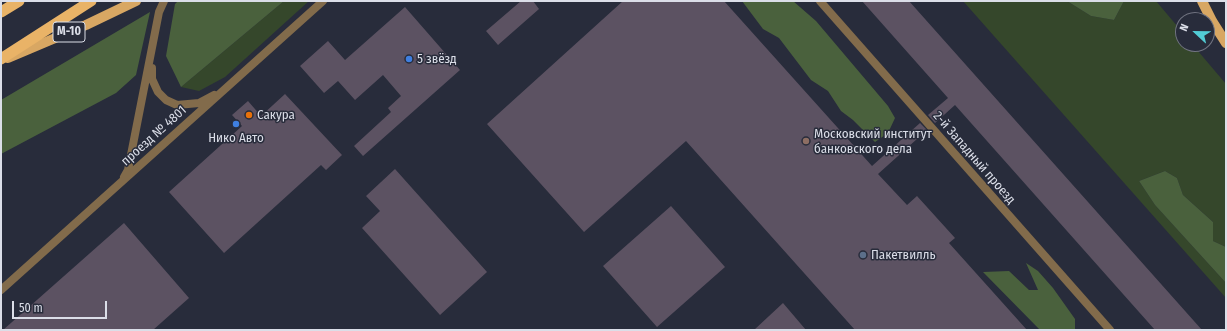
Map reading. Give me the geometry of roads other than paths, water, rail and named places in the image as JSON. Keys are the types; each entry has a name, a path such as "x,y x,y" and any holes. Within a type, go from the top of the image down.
{"highway":[{"path":"1,12 19,1"},
{"name":"М-10","path":"1,60 91,1"}],"main road":[{"name":"М-10","path":"1,60 86,25 136,1"},
{"path":"1196,1 1205,12"},
{"path":"1202,1 1208,12"},
{"path":"1215,26 1226,43"}],"street":[{"path":"122,181 128,170 159,12 164,1"},
{"name":"проезд № 4801","path":"1,290 323,1"},
{"name":"2-й Западный проезд","path":"820,1 1110,330"},
{"path":"151,57 152,79 158,92 166,100 177,105 199,103 226,89"}],"place":[{"name":"5 звёзд","path":"409,59"},
{"name":"Сакура","path":"249,115"},
{"name":"Нико Авто","path":"236,124"},
{"name":"Московский институт банковского дела","path":"806,141"},
{"name":"Пакетвилль","path":"863,255"}]}
